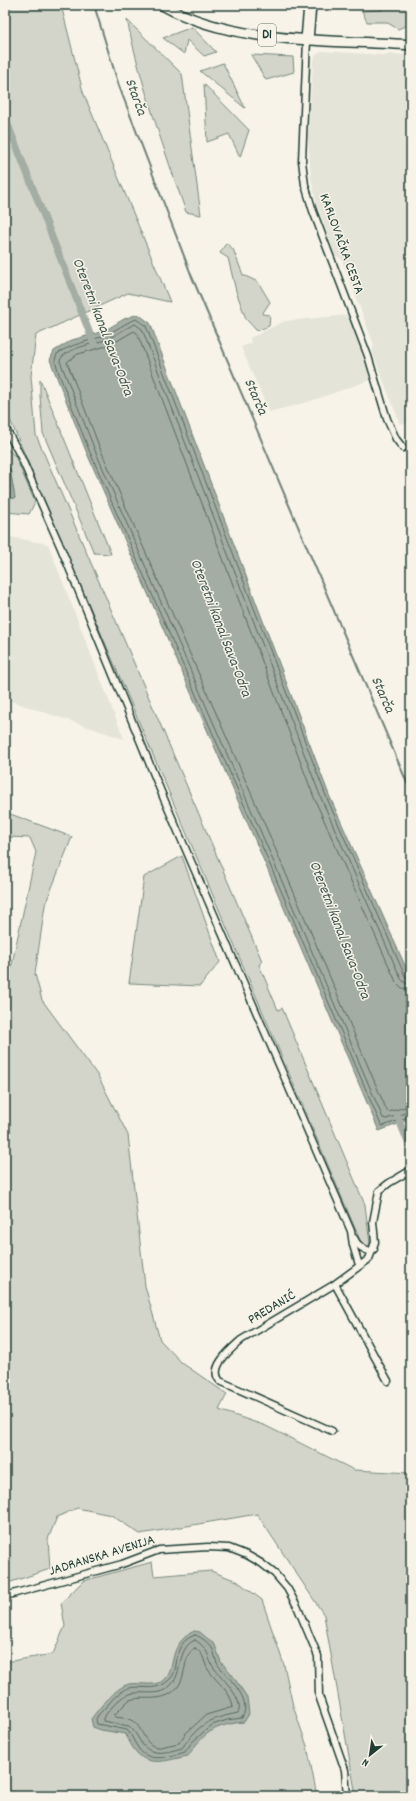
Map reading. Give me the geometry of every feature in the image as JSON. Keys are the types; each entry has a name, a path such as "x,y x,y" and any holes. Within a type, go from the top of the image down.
{"highway":[{"path":"307,40 310,5"}],"main road":[{"name":"D1","path":"162,5 197,21 228,29 307,40 411,45"}],"street":[{"name":"KARLOVAČKA CESTA","path":"307,40 302,161 305,185 313,211 368,356 387,419 396,439 404,448"},
{"path":"5,427 20,455 61,548 164,799 351,1231 357,1244 366,1251 369,1252 374,1249 376,1242 373,1222 379,1192 388,1183 411,1170"},
{"path":"351,1231 353,1245 359,1265"},
{"name":"PREDANIĆ","path":"332,1431 220,1381 217,1378 216,1372 219,1363 241,1340 335,1284 369,1259 374,1249"},
{"path":"335,1284 388,1381"},
{"name":"JADRANSKA AVENIJA","path":"5,1596 122,1564 159,1550 208,1547 229,1548 247,1555 261,1563 275,1574 287,1588 297,1606 318,1656 319,1696 345,1770 347,1796"}],"shaded area":[{"path":"5,5 61,5 83,92 170,302 128,293 36,335 31,376 36,435 262,961 259,965 278,1010 282,1008 365,1205 370,1244 365,1247 360,1240 5,408"},
{"path":"383,5 409,5 411,7 411,26 410,24 398,29 386,22 367,22 362,11 382,10"},
{"path":"127,20 182,74 201,215 186,212 146,93"},
{"path":"192,27 216,52 204,56 187,40 184,54 163,38"},
{"path":"322,51 407,55 411,59 411,423 400,424 372,351 374,345 341,258 335,256 317,205 311,178 308,137 313,62 316,55"},
{"path":"251,55 293,57 294,72 266,80"},
{"path":"223,63 245,108 200,71"},
{"path":"204,84 249,130 240,157 229,134 207,142"},
{"path":"226,243 233,249 243,275 258,282 270,302 262,314 270,315 269,326 257,331 246,319 236,291 228,258 220,253"},
{"path":"348,315 362,352 370,380 308,402 269,412 241,347 251,343 250,338 285,321"},
{"path":"40,379 111,554 94,553 43,433"},
{"path":"5,447 15,456 35,502 29,514 5,512 5,498 15,498 10,469 5,464"},
{"path":"5,536 48,544 124,739 5,699"},
{"path":"5,812 72,837 45,905 35,974 42,1000 98,1076 128,1135 145,1286 160,1340 182,1363 227,1394 219,1410 266,1426 354,1470 411,1473 411,1796 356,1796 324,1615 257,1514 140,1534 111,1515 77,1508 57,1517 48,1539 50,1569 5,1584 5,971 10,973 36,852 30,838 5,838"},
{"path":"182,856 220,962 200,986 129,983 144,877"},
{"path":"152,1562 154,1576 211,1571 237,1581 262,1600 284,1665 293,1706 307,1746 317,1796 5,1796 5,1662 53,1654 65,1626 61,1603 83,1581"}],"water":[{"path":"138,314 150,323 329,795 411,979 411,1119 379,1131 258,847 86,451 50,360 54,351 72,340 104,331 124,319"},
{"path":"5,464 10,469 15,498 5,498"},
{"path":"194,1631 200,1632 215,1645 221,1662 231,1673 247,1697 249,1714 244,1722 225,1725 211,1731 199,1741 188,1756 161,1761 142,1758 134,1749 125,1734 101,1730 93,1727 91,1719 113,1693 119,1689 129,1684 155,1684 163,1681 170,1671 175,1651 179,1644 185,1637"}],"waterway":[{"name":"Starča","path":"94,5 119,86 192,277 411,792"},
{"name":"Oteretni kanal Sava-Odra","path":"5,117 94,344"},
{"name":"Oteretni kanal Sava-Odra","path":"397,1115 411,1150"}]}
